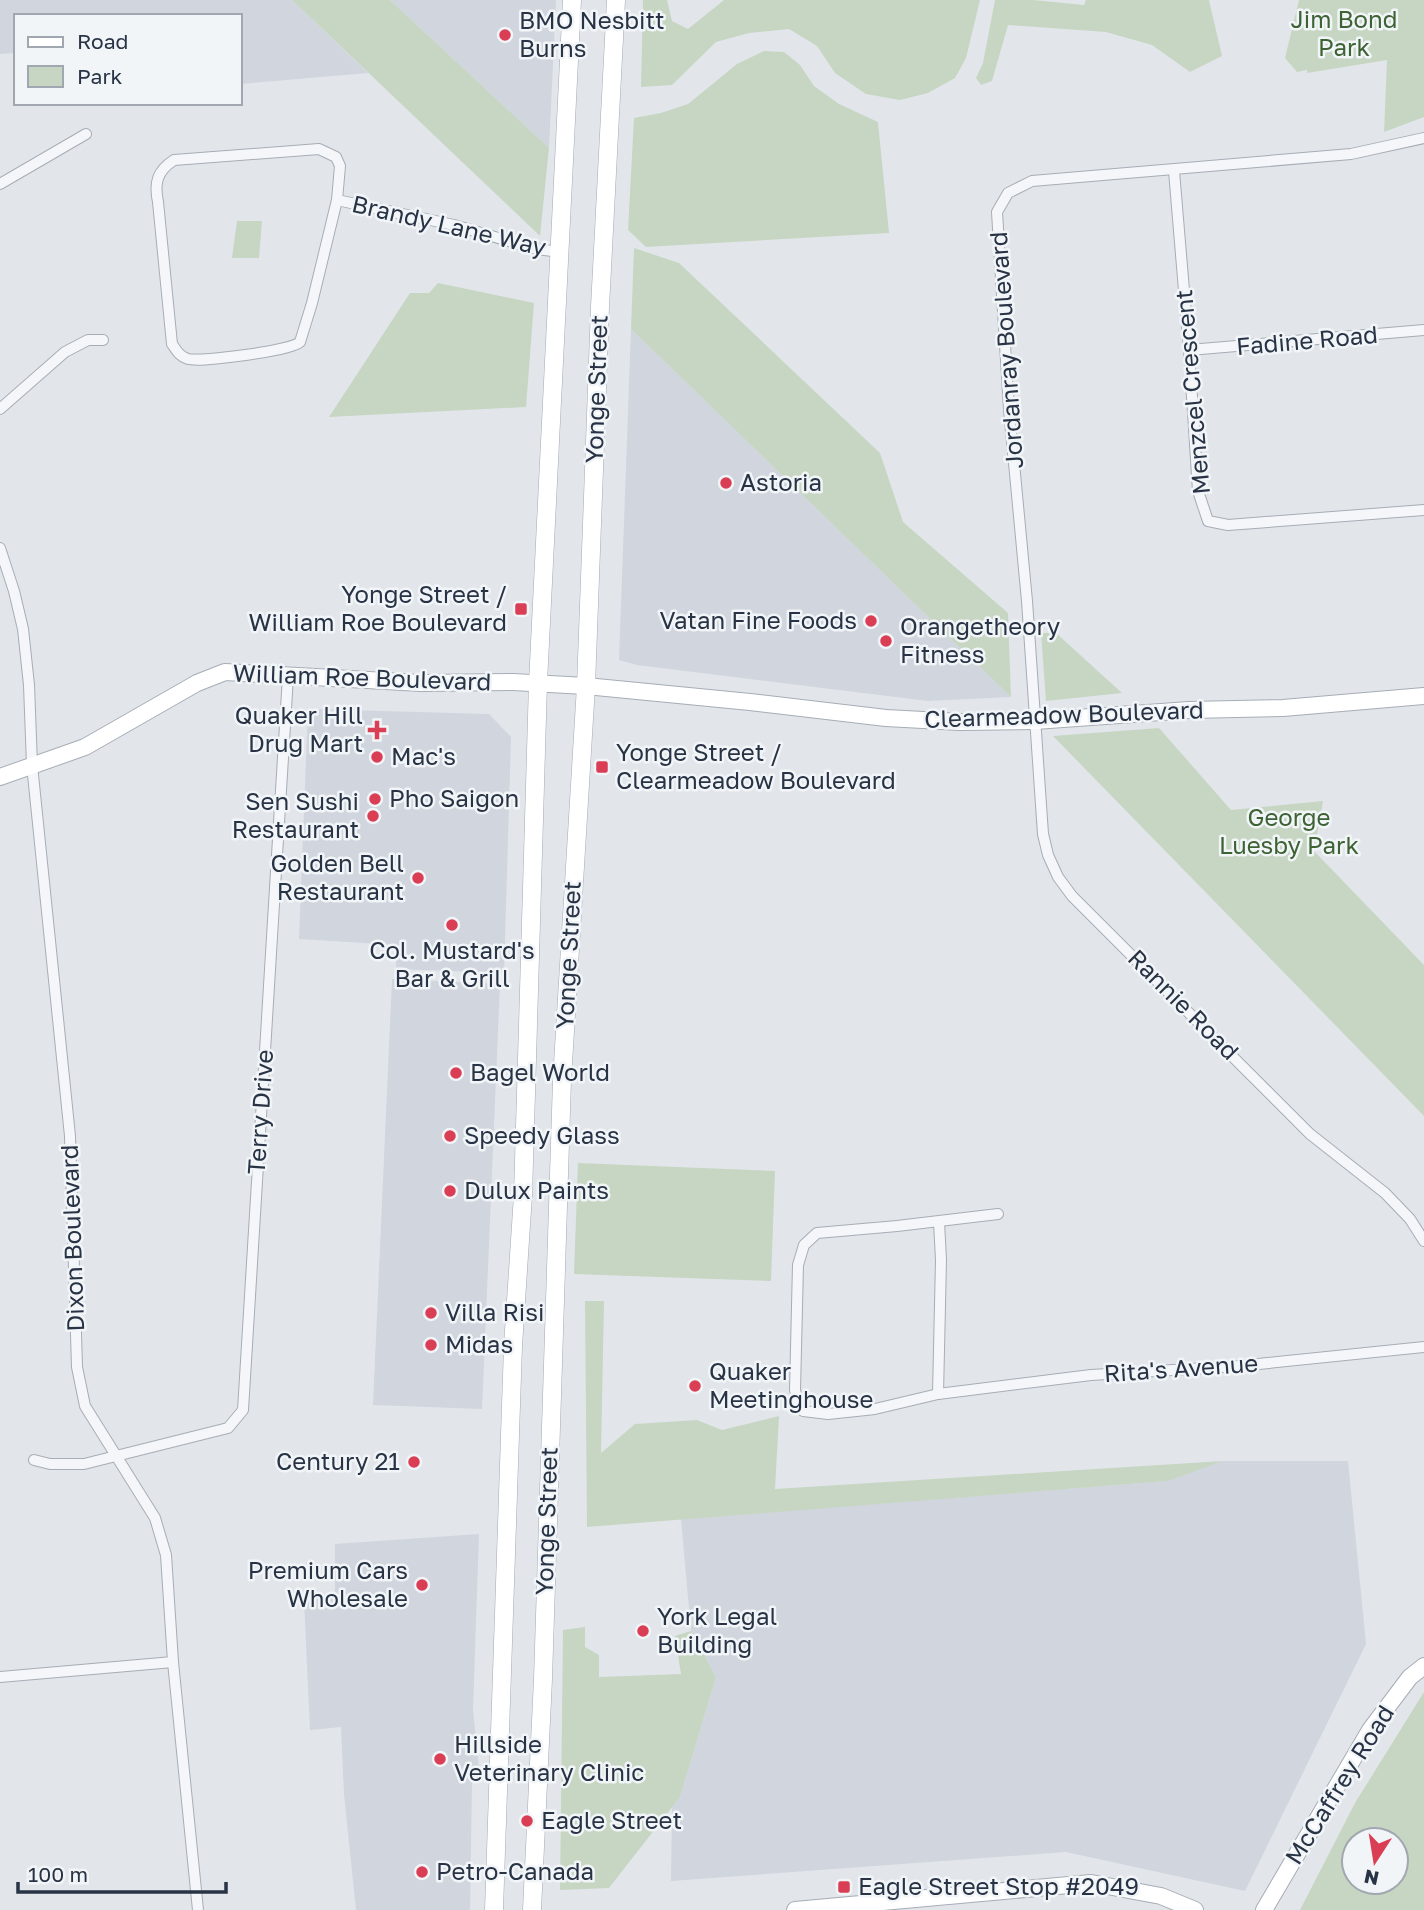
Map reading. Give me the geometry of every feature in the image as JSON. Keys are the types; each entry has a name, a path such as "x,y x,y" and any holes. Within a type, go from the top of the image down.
{"main road":[{"name":"Yonge Street","path":"495,1910 513,1346 523,1195 538,683 572,0"},
{"name":"Yonge Street","path":"532,1910 543,1679 562,1080 586,686 601,294 616,0"}],"street":[{"path":"0,184 86,134"},
{"name":"Jordanray Boulevard","path":"1035,720 1009,410 997,212 1008,193 1032,181 1351,155 1424,138"},
{"name":"Brandy Lane Way","path":"318,149 336,157 340,166 337,200 312,303 297,345 278,351 192,360 178,355 172,344 155,188 161,170 174,160 318,149"},
{"name":"Menzcel Crescent","path":"1174,171 1198,491 1208,521 1228,525 1424,510"},
{"name":"Brandy Lane Way","path":"337,200 454,225 536,249 561,252"},
{"name":"Fadine Road","path":"1189,350 1424,330"},
{"path":"0,409 65,352 88,340 103,340"},
{"name":"Dixon Boulevard","path":"0,548 23,629 29,685 32,765 70,1136 77,1367 85,1406 155,1518 166,1555 173,1662 198,1910"},
{"name":"William Roe Boulevard","path":"0,777 85,747 197,683 225,672 421,683 538,683"},
{"name":"Terry Drive","path":"34,1460 50,1464 74,1464 116,1456 228,1428 243,1410 288,676"},
{"name":"Clearmeadow Boulevard","path":"538,683 750,702 886,718 960,722 1283,708 1424,696"},
{"name":"Rannie Road","path":"1035,720 1043,834 1048,855 1058,877 1072,896 1310,1134 1385,1193 1410,1219 1424,1241"},
{"path":"938,1394 941,1260 939,1222 998,1214"},
{"name":"Rita's Avenue","path":"939,1222 817,1233 804,1245 798,1265 795,1381 799,1405 803,1411 813,1413 875,1409 938,1394 1091,1375 1239,1366 1424,1347"},
{"path":"0,1677 173,1662"},
{"name":"McCaffrey Road","path":"1264,1910 1370,1730 1410,1676 1424,1665"},
{"path":"795,1910 1091,1883 1161,1896 1195,1910"}],"shaded area":[{"path":"0,0 292,0 368,73 242,84 242,14 14,14 14,53 0,54"},
{"path":"390,0 556,0 549,148"},
{"path":"631,329 1011,697 928,701 637,665 619,660"},
{"path":"308,709 489,714 511,737 504,973 396,969 396,945 299,939"},
{"path":"392,979 500,984 482,1409 373,1405"},
{"path":"1223,1461 1348,1461 1366,1644 1245,1891 1066,1852 671,1881 672,1807 680,1797 716,1677 691,1631 681,1519 1167,1481"},
{"path":"479,1534 473,1710 480,1779 472,1781 470,1910 356,1910 344,1794 341,1727 310,1730 304,1600 335,1594 335,1544"}],"green space":[{"path":"292,0 390,0 549,148 540,236"},
{"path":"643,0 667,0 672,21 688,29 724,0 980,0 966,58 955,78 928,93 900,100 866,94 835,73 817,46 789,29 749,33 716,42 672,85 641,87"},
{"path":"995,0 1033,0 1084,5 1086,0 1209,0 1222,56 1190,72 1152,45 1106,32 1008,25 992,81 981,85 976,78 983,63"},
{"name":"Jim Bond Park","path":"1299,0 1424,0 1424,117 1384,132 1387,60 1307,73 1307,70 1297,72 1285,58"},
{"path":"764,51 784,52 800,65 814,86 839,104 878,122 889,233 646,247 628,230 634,118 688,104 737,64"},
{"path":"237,221 262,221 259,258 232,258"},
{"path":"634,248 679,263 880,453 903,522 1008,613 1011,697 631,329"},
{"path":"438,283 534,303 526,407 329,417 410,293 429,293"},
{"path":"1041,633 1056,633 1122,693 1046,701"},
{"name":"George Luesby Park","path":"1159,728 1231,810 1323,801 1314,851 1424,965 1424,1116 1053,736"},
{"path":"578,1163 775,1171 771,1281 574,1274"},
{"path":"585,1301 604,1301 601,1453 635,1424 697,1420 722,1430 779,1416 775,1489 1223,1461 1168,1481 587,1527"},
{"path":"585,1627 585,1647 599,1655 599,1677 681,1674 675,1636 691,1631 716,1677 680,1797 609,1888 560,1890 563,1630"},
{"path":"1424,1692 1424,1910 1300,1910 1340,1832 1340,1896 1410,1896 1410,1826 1343,1826"}],"place":[{"name":"BMO Nesbitt Burns","path":"505,35"},
{"name":"Astoria","path":"726,483"},
{"name":"Yonge Street / William Roe Boulevard","path":"521,609"},
{"name":"Vatan Fine Foods","path":"871,621"},
{"name":"Orangetheory Fitness","path":"886,641"},
{"name":"Quaker Hill Drug Mart","path":"377,730"},
{"name":"Mac's","path":"377,757"},
{"name":"Yonge Street / Clearmeadow Boulevard","path":"602,767"},
{"name":"Pho Saigon","path":"375,799"},
{"name":"Sen Sushi Restaurant","path":"373,816"},
{"name":"Golden Bell Restaurant","path":"418,878"},
{"name":"Col. Mustard's Bar & Grill","path":"452,925"},
{"name":"Bagel World","path":"456,1073"},
{"name":"Speedy Glass","path":"450,1136"},
{"name":"Dulux Paints","path":"450,1191"},
{"name":"Villa Risi","path":"431,1313"},
{"name":"Midas","path":"431,1345"},
{"name":"Quaker Meetinghouse","path":"695,1386"},
{"name":"Century 21","path":"414,1462"},
{"name":"Premium Cars Wholesale","path":"422,1585"},
{"name":"York Legal Building","path":"643,1631"},
{"name":"Hillside Veterinary Clinic","path":"440,1759"},
{"name":"Eagle Street","path":"527,1821"},
{"name":"Petro-Canada","path":"422,1872"},
{"name":"Eagle Street Stop #2049","path":"844,1887"}]}
